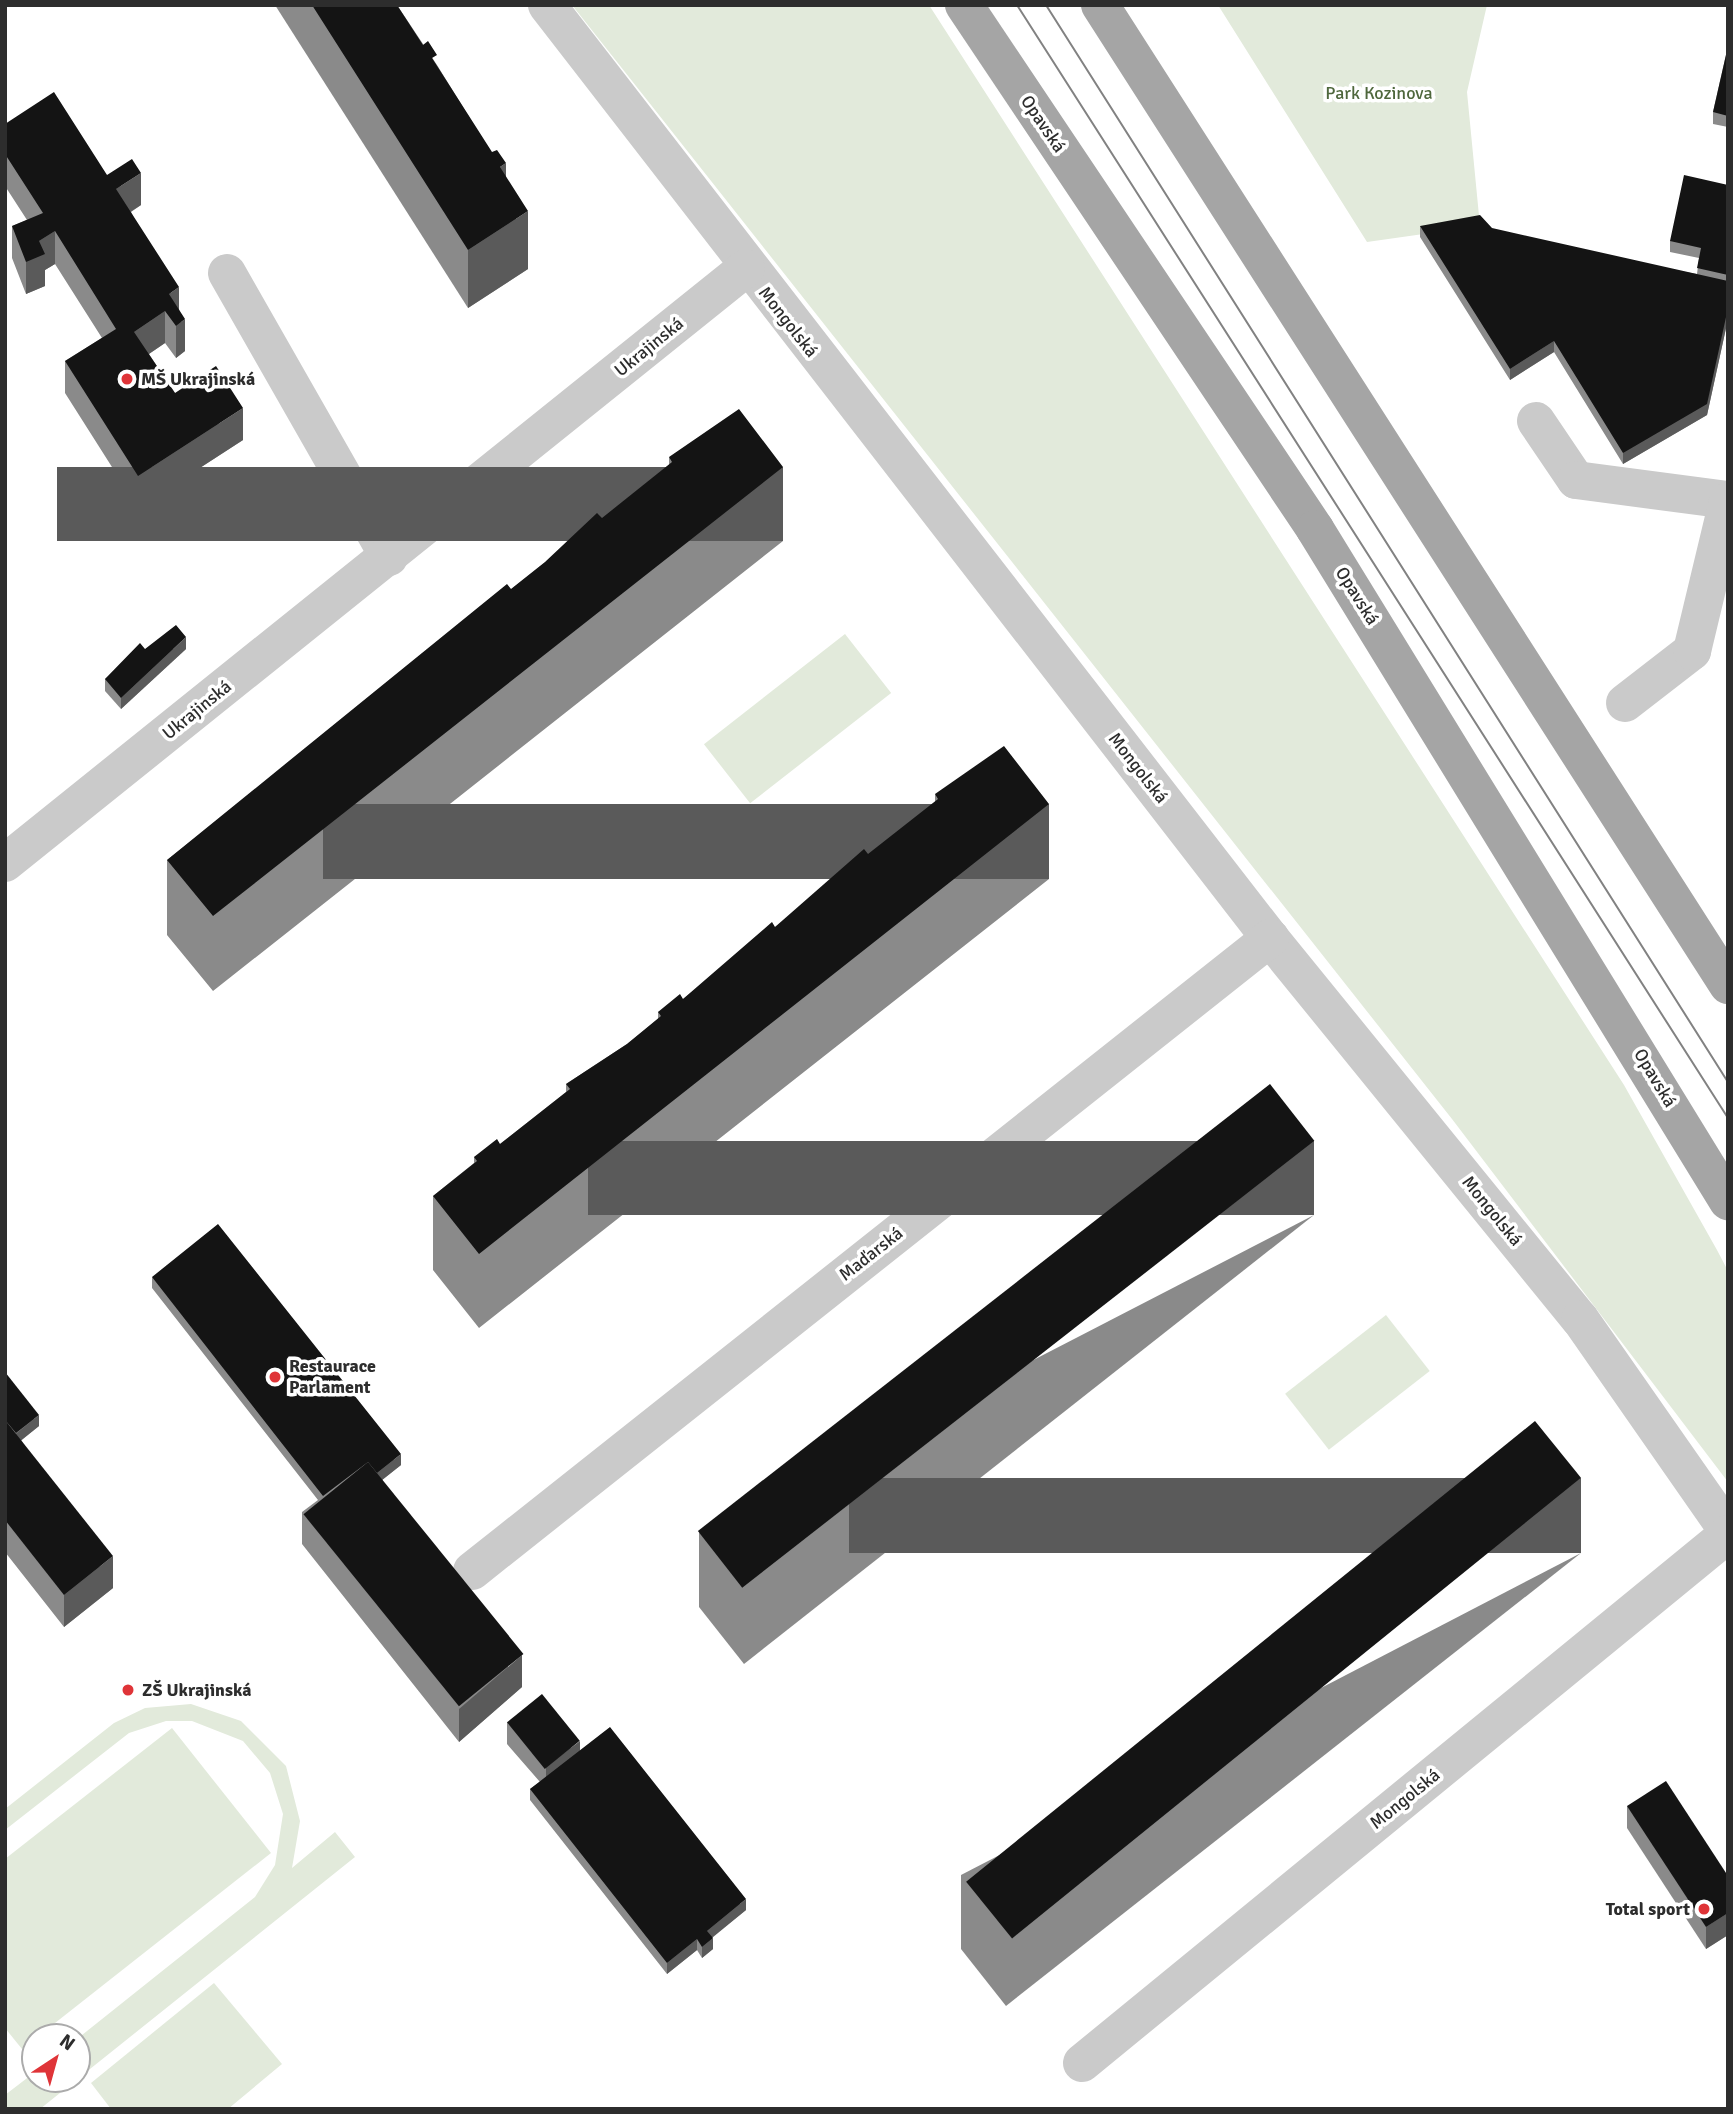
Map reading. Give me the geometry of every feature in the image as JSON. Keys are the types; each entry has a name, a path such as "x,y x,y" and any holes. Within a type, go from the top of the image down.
{"main road":[{"name":"Opavská","path":"964,5 1315,529 1728,1201"},
{"path":"1100,5 1728,985"}],"street":[{"name":"Mongolská","path":"547,5 746,268 1270,937 1580,1319 1728,1533 1082,2063"},
{"name":"Ukrajinská","path":"5,863 746,268"},
{"path":"227,273 389,557"},
{"path":"1536,421 1576,480 1728,501 1692,651 1625,703"},
{"name":"Maďarská","path":"472,1572 1270,937"}],"green space":[{"path":"572,5 929,5 1624,1085 1717,1250 1728,1271 1728,1482 1452,1119"},
{"name":"Park Kozinova","path":"1218,5 1487,5 1467,92 1480,226 1367,242"},
{"path":"845,634 891,693 750,803 704,744"},
{"path":"1386,1315 1430,1371 1329,1450 1285,1394"},
{"path":"191,1704 241,1721 286,1766 300,1821 292,1868 335,1832 355,1857 91,2068 91,2028 255,1897 275,1865 283,1814 270,1773 243,1741 192,1721 166,1721 129,1733 5,1830 5,1809 114,1723 145,1708"},
{"path":"172,1728 271,1853 55,2023 21,2023 21,2048 5,2028 5,1859"},
{"path":"214,1983 282,2064 228,2109 111,2109 91,2083"},
{"path":"21,2083 21,2093 60,2093 40,2109 5,2109 5,2095"}],"building":[{"path":"312,5 397,5 423,45 428,41 437,55 432,58 492,152 497,150 506,163 500,167 528,211 468,250"},
{"path":"1728,46 1728,116 1713,112"},
{"path":"54,92 107,175 132,159 141,173 116,189 179,287 169,294 185,319 176,326 165,311 134,332 175,393 216,366 243,408 138,476 65,361 116,329 55,231 39,241 45,254 26,262 12,226 43,213 5,154 5,124"},
{"path":"1684,175 1728,185 1728,275 1697,268 1701,248 1670,241"},
{"path":"1480,215 1492,228 1728,281 1728,308 1707,404 1623,453 1554,341 1510,369 1420,226"},
{"path":"739,409 783,467 213,916 167,860 507,584 511,589 545,562 597,513 602,518 672,462 669,457"},
{"path":"176,625 186,637 121,698 105,679 140,643 145,649"},
{"path":"1004,746 1049,804 479,1254 433,1196 477,1161 474,1157 497,1139 500,1144 570,1089 566,1084 627,1044 661,1016 658,1012 680,994 683,999 772,922 775,927 864,849 868,854 938,799 935,794"},
{"path":"1270,1084 1314,1141 742,1588 698,1531"},
{"name":"Restaurace Parlament","path":"218,1224 401,1454 377,1473 368,1462 323,1496 152,1277"},
{"path":"5,1372 39,1415 16,1433 5,1420"},
{"path":"5,1420 113,1556 64,1595 5,1520"},
{"path":"1535,1421 1581,1478 1012,1938 966,1882"},
{"path":"368,1462 523,1654 459,1706 303,1514"},
{"path":"542,1694 580,1741 545,1769 507,1722"},
{"path":"610,1727 746,1899 707,1931 713,1938 702,1947 697,1939 667,1963 530,1789"},
{"path":"1666,1781 1728,1876 1728,1913 1706,1927 1627,1806"}],"tram line":[{"path":"1017,5 1728,1118"},
{"path":"1046,5 1728,1082"}],"place":[{"name":"MŠ Ukrajinská","path":"127,379"},
{"name":"Restaurace Parlament","path":"275,1377"},
{"name":"ZŠ Ukrajinská","path":"128,1690"},
{"name":"Total sport","path":"1704,1909"}]}
